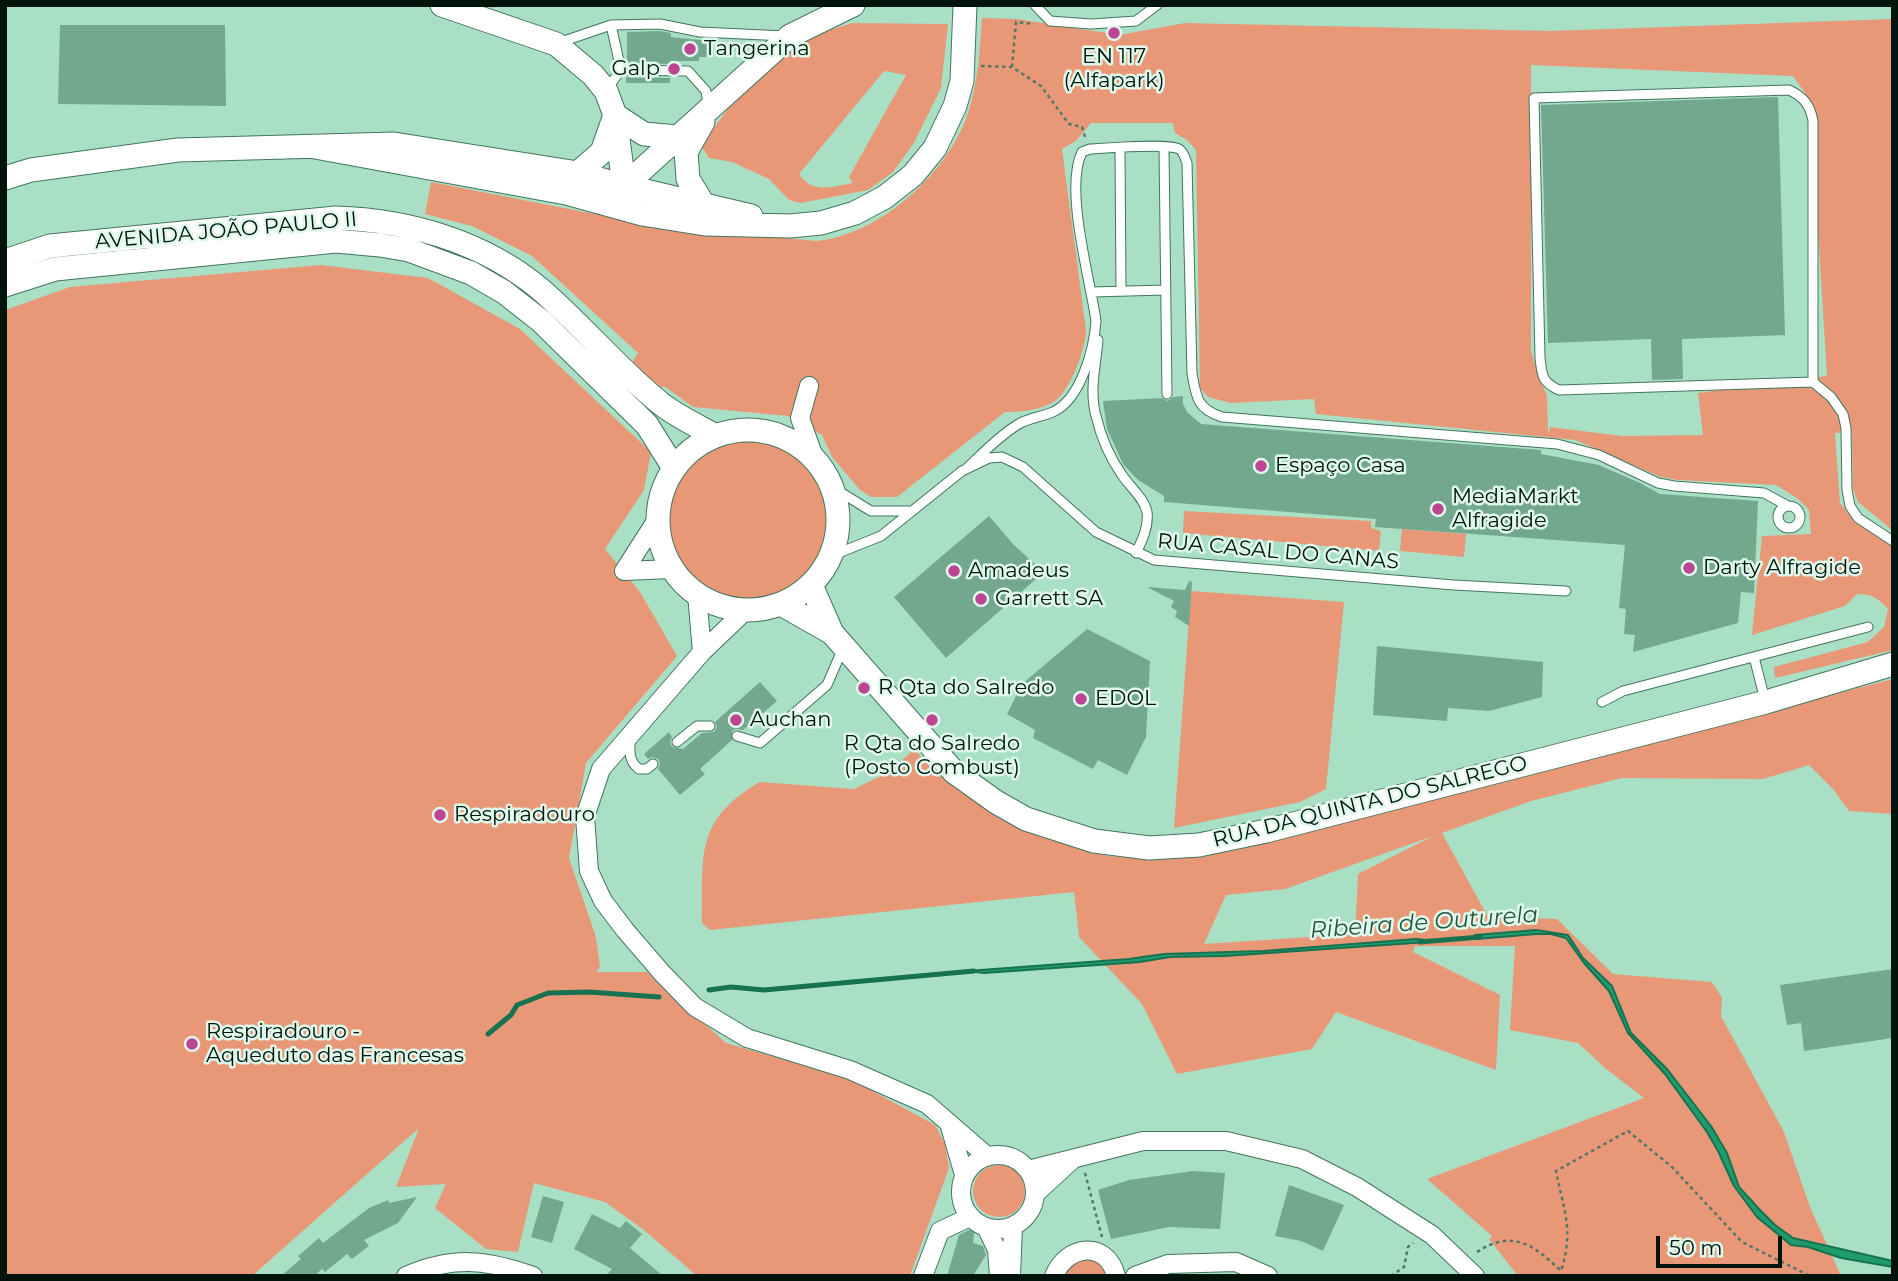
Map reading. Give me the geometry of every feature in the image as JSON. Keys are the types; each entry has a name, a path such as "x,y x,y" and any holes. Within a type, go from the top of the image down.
{"street":[{"path":"442,5 556,44 593,75 606,91 615,115 624,186 642,214"},
{"path":"566,193 603,193 624,186 790,36 853,5"},
{"path":"315,147 566,193 642,214 705,224 790,226 821,223 855,213 885,197 926,162 946,129 963,72 965,5"},
{"path":"703,204 688,179 686,152 709,110"},
{"path":"615,115 644,134 677,137"},
{"path":"578,173 602,152 615,115"},
{"path":"5,177 31,170 178,149 394,144 578,173 790,226"},
{"name":"AVENIDA JOÃO PAULO II","path":"5,261 50,246 336,218 371,219 414,228 447,237 482,252 521,275 556,304 662,405 716,436"},
{"name":"AVENIDA JOÃO PAULO II","path":"5,285 55,269 336,241 380,244 409,250 471,273 504,292 541,321 647,425 674,468"},
{"path":"809,386 800,418 814,457 832,487 839,521 831,556 811,585 781,604 746,610 712,603 697,594 672,569 662,544 658,518 660,501 674,468 700,444 733,431 768,431 800,445 814,457"},
{"path":"658,518 624,571 672,569"},
{"name":"RUA DA QUINTA DO SALREGO","path":"811,585 838,639 954,772 996,802 1026,819 1094,841 1149,848 1199,845 1266,831 1766,702 1893,664"},
{"path":"697,594 702,652"},
{"name":"RUA DA QUINTA DO SALREGO","path":"781,604 838,639"},
{"path":"746,610 702,652 601,769 585,817 589,871 603,901 625,930 695,1007 747,1038 850,1070 927,1104 987,1156"},
{"path":"950,1123 964,1175"},
{"path":"1028,1170 1143,1141 1226,1141 1302,1159 1357,1187 1425,1231 1475,1276"},
{"path":"1006,1155 1019,1161 1028,1170 1034,1181 1035,1194 1028,1215 1013,1227 1000,1230 987,1228 970,1217 961,1200 960,1187 964,1175 975,1162 987,1156 1006,1155"},
{"path":"1035,1194 1076,1159"},
{"path":"923,1276 940,1231 970,1217"},
{"path":"1011,1276 1013,1227"},
{"path":"987,1228 997,1250 999,1276"},
{"path":"1054,1276 1058,1265 1077,1252 1100,1254 1112,1268"},
{"path":"406,1276 430,1265 476,1261 533,1276"},
{"path":"1135,1276 1168,1264 1236,1262 1268,1276"}],"lane":[{"path":"1034,5 1050,21 1091,24 1136,21 1157,5"},
{"path":"556,44 611,25 660,24 700,32 790,36"},
{"path":"606,91 621,70 611,25"},
{"path":"621,70 688,71 706,91 709,110"},
{"path":"1812,382 1813,121 1810,106 1798,94 1789,90 1534,98 1541,358 1542,374 1548,385 1559,390 1812,382 1831,397 1843,414 1850,506 1858,518 1893,541"},
{"path":"1120,148 1121,291"},
{"path":"1164,148 1167,394"},
{"path":"1136,553 1147,523 1147,512 1108,451 1096,419 1092,397 1098,339 1075,196 1077,161 1082,152 1090,149 1178,148 1184,154 1187,163 1192,373 1196,398 1209,413 1222,417 1557,444 1599,455 1658,483 1765,492 1788,506"},
{"path":"1091,292 1166,289"},
{"path":"967,468 993,443 1019,424 1052,413 1063,406 1073,394 1086,367 1095,339 1096,321"},
{"name":"RUA CASAL DO CANAS","path":"831,556 881,536 967,468 989,458 1002,457 1013,461 1044,484 1096,532 1154,560 1454,585 1566,591"},
{"path":"832,487 871,511 911,511"},
{"path":"1602,702 1623,691 1868,627"},
{"path":"737,736 760,743 827,685 838,639"},
{"path":"1754,657 1766,702"},
{"path":"677,742 696,726 710,726"},
{"path":"629,736 632,764 639,769 647,769 653,764"}],"path":[{"path":"963,72 1012,67 1041,86 1069,124 1082,127 1090,149"},
{"path":"1461,1262 1492,1242 1513,1239 1541,1251 1561,1271 1567,1250 1567,1214 1556,1171 1628,1131 1672,1167 1742,1242 1810,1276"},
{"path":"1076,1159 1112,1268"},
{"path":"1391,1276 1404,1267 1408,1247 1425,1231"}],"shaded area":[{"path":"982,18 1017,19 1119,35 1185,23 1551,31 1893,19 1891,529 1858,502 1853,489 1852,432 1835,433 1840,503 1854,520 1893,546 1893,650 1775,678 1774,667 1868,642 1884,627 1888,609 1874,597 1857,594 1845,606 1752,635 1762,536 1811,534 1809,510 1797,498 1776,485 1661,477 1575,440 1316,414 1314,399 1231,403 1208,397 1200,388 1196,150 1187,140 1175,133 1173,123 1091,123 1076,141 1062,149 1086,330 1080,358 1071,379 1061,396 1044,407 1005,412 897,497 871,497 860,490 832,457 822,435 788,416 693,407 664,386 659,390 632,363 638,353 532,256 472,226 425,214 431,182 646,224 816,241 840,236 887,214 928,178 945,157 968,113 978,66","holes":["1531,65 1793,76 1810,100 1827,376 1698,393 1703,435 1622,436 1550,427 1548,434 1547,395 1539,379 1531,350"]},
{"path":"852,23 948,24 941,88 914,143 893,172 868,190 801,203 789,200 769,179 732,162 709,158 701,146 729,107 808,37","holes":["884,71 906,75 849,177 853,183 823,188 804,180 799,174"]},
{"path":"321,265 428,278 520,329 651,452 644,490 605,549 640,592 677,656 586,763 569,858 596,937 600,967 596,972 647,972 726,1043 858,1081 935,1125 945,1144 949,1168 910,1276 697,1276 644,1230 605,1202 534,1183 518,1252 486,1249 435,1208 446,1184 396,1187 419,1128 252,1276 5,1276 5,310 70,287"},
{"path":"748,439 779,445 805,463 823,489 829,520 823,551 805,577 779,595 748,601 717,595 691,577 673,551 667,520 673,489 691,463 717,445"},
{"path":"1184,511 1371,521 1371,528 1381,531 1379,551 1183,533"},
{"path":"1402,529 1466,534 1464,557 1400,551"},
{"path":"1191,591 1344,602 1326,789 1300,802 1174,828"},
{"path":"1893,679 1893,814 1849,811 1833,789 1809,765 1763,779 1622,778 1531,801 1442,833 1488,917 1557,919 1613,974 1712,982 1722,998 1721,1016 1784,1132 1810,1207 1841,1276 1518,1276 1489,1239 1492,1236 1427,1179 1644,1098 1578,1043 1510,1030 1515,946 1415,946 1413,952 1500,995 1496,1070 1336,1012 1312,1049 1177,1074 1142,1004 1079,937 1074,892 710,930 702,923 703,859 707,842 723,811 739,796 760,782 854,789 889,772 913,748 940,776 1034,833 1108,856 1150,859 1203,857","holes":["1433,836 1358,874 1355,934 1204,944 1226,895 1285,889"]},
{"path":"1536,930 1568,935 1583,958 1612,986 1631,1033 1667,1069 1711,1126 1727,1153 1739,1187 1775,1225 1793,1238 1893,1261 1893,1267 1841,1258 1808,1247 1791,1245 1757,1217 1734,1186 1707,1132 1665,1074 1628,1033 1609,991 1566,938 1536,934 1476,939 1475,935"},
{"path":"1416,939 1428,942 1225,956 1170,957 1140,962 984,973 967,971 1164,954 1263,951"},
{"path":"999,1165 1009,1167 1017,1173 1023,1181 1023,1201 1017,1209 1009,1215 999,1217 989,1215 981,1209 975,1201 973,1191 975,1181 981,1173 989,1167"},
{"path":"1084,1259 1099,1263 1108,1276 1063,1276 1070,1265"}],"building":[{"path":"60,25 225,25 226,106 58,104"},
{"path":"627,32 671,33 671,37 710,41 710,57 699,57 699,61 670,61 670,64 627,63"},
{"path":"626,77 670,78 670,83 626,83"},
{"path":"1778,97 1785,335 1682,339 1683,379 1652,380 1651,339 1548,343 1541,105"},
{"name":"Darty Alfragide","path":"1183,396 1187,412 1201,424 1541,450 1541,454 1599,465 1660,494 1758,501 1754,593 1741,592 1738,623 1633,652 1635,635 1624,634 1626,609 1619,608 1625,545 1375,527 1376,519 1164,502 1164,496 1138,480 1123,464 1107,429 1103,401 1161,398 1168,401 1173,397"},
{"path":"989,516 1014,545 1044,572 946,658 894,597"},
{"path":"1189,581 1192,582 1189,626 1175,617 1177,611 1171,607 1174,601 1147,587 1185,590"},
{"name":"EDOL","path":"1087,629 1150,661 1146,737 1127,775 1098,760 1093,769 1033,738 1035,730 1007,714 1022,684"},
{"path":"1377,646 1543,662 1542,697 1489,711 1448,708 1447,721 1373,715"},
{"path":"760,682 777,701 743,730 732,731 732,740 700,769 705,774 680,795 658,769 658,759 648,759 644,754 669,732 672,747 683,749 702,733 714,732 717,727 715,722"},
{"path":"1893,969 1893,1038 1804,1051 1801,1023 1787,1025 1780,985"},
{"path":"1193,1171 1225,1173 1220,1229 1169,1227 1111,1239 1098,1190 1129,1180"},
{"path":"1289,1185 1344,1205 1323,1251 1301,1241 1275,1236"},
{"path":"543,1196 564,1202 552,1243 531,1237"},
{"path":"417,1197 398,1223 364,1240 369,1246 352,1259 347,1254 325,1272 322,1269 314,1276 281,1276 301,1259 298,1256 319,1238 323,1243 369,1208 388,1200 389,1203"},
{"path":"592,1214 620,1228 626,1221 642,1234 630,1248 663,1276 606,1276 612,1269 574,1249"},
{"path":"975,1227 973,1243 983,1246 986,1255 973,1276 947,1276 959,1235"}],"waterway":[{"name":"Ribeira de Outurela","path":"1420,942 1480,937"},
{"path":"709,990 731,987 764,990 974,971"},
{"path":"488,1034 511,1015 517,1005 548,993 589,992 659,997"}],"place":[{"name":"EN 117 (Alfapark)","path":"1114,33"},
{"name":"Tangerina","path":"690,49"},
{"name":"Galp","path":"674,69"},
{"name":"Espaço Casa","path":"1261,466"},
{"name":"MediaMarkt Alfragide","path":"1438,509"},
{"name":"Darty Alfragide","path":"1689,568"},
{"name":"Amadeus","path":"954,571"},
{"name":"Garrett SA","path":"981,599"},
{"name":"R Qta do Salredo","path":"864,688"},
{"name":"EDOL","path":"1081,699"},
{"name":"Auchan","path":"736,720"},
{"name":"R Qta do Salredo (Posto Combust)","path":"932,720"},
{"name":"Respiradouro","path":"440,815"},
{"name":"Respiradouro - Aqueduto das Francesas","path":"192,1044"}]}
